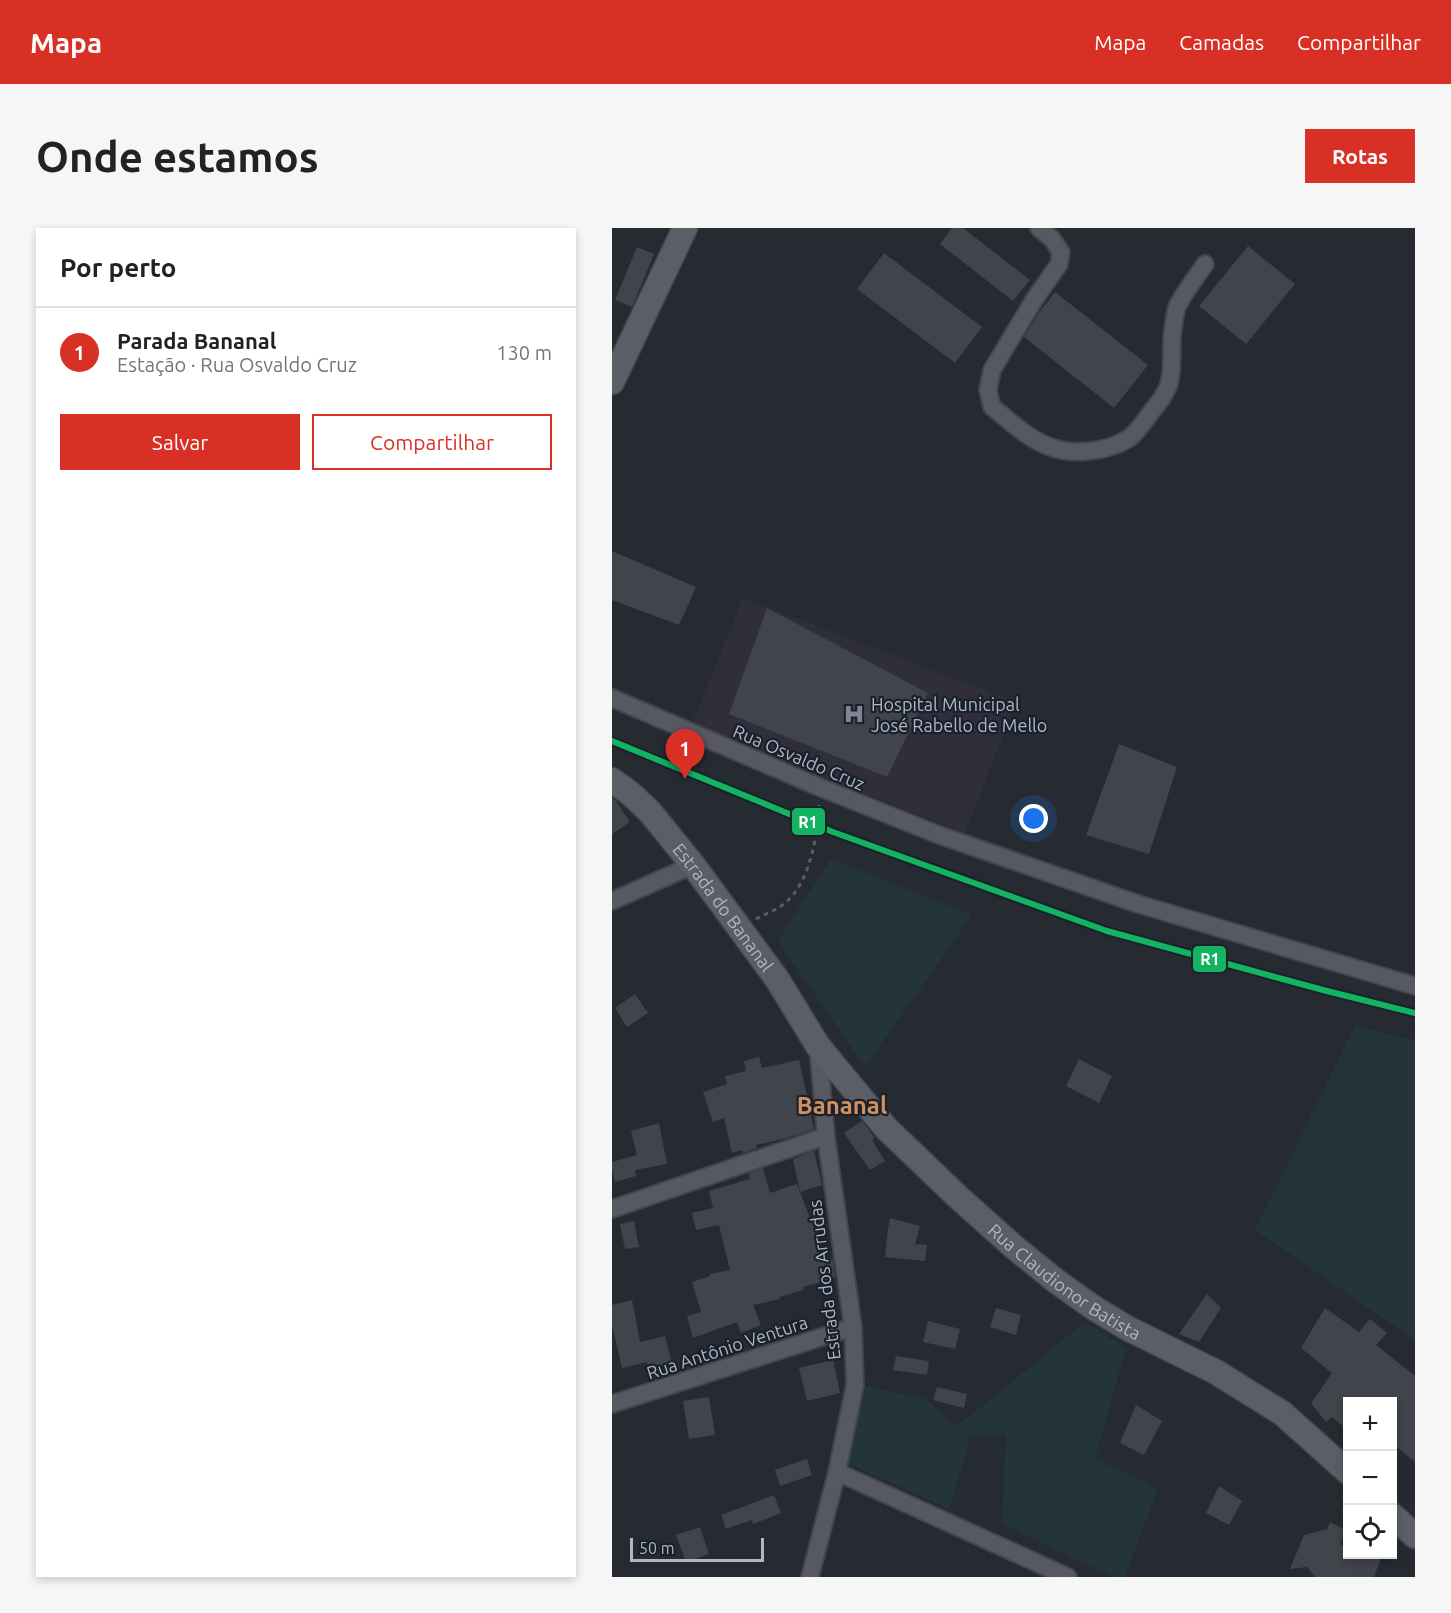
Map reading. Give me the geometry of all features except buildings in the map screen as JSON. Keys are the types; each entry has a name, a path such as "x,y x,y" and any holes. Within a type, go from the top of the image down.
{"main road":[{"path":"612,382 685,228"},
{"name":"Estrada do Bananal","path":"612,780 650,812 693,865 777,979 818,1046"},
{"name":"Rua Claudionor Batista","path":"818,1046 886,1128 958,1197 1056,1281 1127,1329 1216,1372 1282,1413 1343,1468"},
{"path":"1397,1520 1415,1536"}],"street":[{"path":"1039,228 1052,239 1061,252 1059,264 1034,300 992,370 988,390 992,407 1033,438 1059,449 1076,451 1109,447 1134,434 1156,407 1169,385 1172,331 1178,306 1205,264"},
{"name":"Rua Osvaldo Cruz","path":"612,698 819,787 939,835 1138,904 1415,986"},
{"path":"612,901 693,865"},
{"name":"Estrada dos Arrudas","path":"810,1577 837,1472 855,1384 853,1327 826,1136 818,1046"},
{"path":"612,1209 826,1136"},
{"name":"Rua Antônio Ventura","path":"612,1404 853,1327"},
{"path":"837,1472 1068,1577"}],"path":[{"path":"739,927 785,904 798,888 812,856 818,826 819,787"}],"shaded area":[{"name":"Hospital Municipal José Rabello de Mello","path":"743,598 1016,702 965,833 691,726"},
{"path":"831,859 972,915 865,1067 778,941"},
{"path":"1355,1026 1415,1041 1415,1340 1255,1230"},
{"path":"1085,1322 1126,1348 1095,1459 1158,1488 1125,1577 1113,1577 1002,1524 1006,1435 970,1437 950,1509 844,1462 862,1385 926,1399 954,1426 975,1412"}],"transit line":[{"name":"R1","path":"612,741 833,832 1107,931 1415,1013"}],"place":[{"name":"Hospital Municipal José Rabello de Mello","path":"854,714"},
{"name":"Parada Bananal","path":"685,779"}],"district":[{"name":"Bananal","path":"842,1105"}]}
